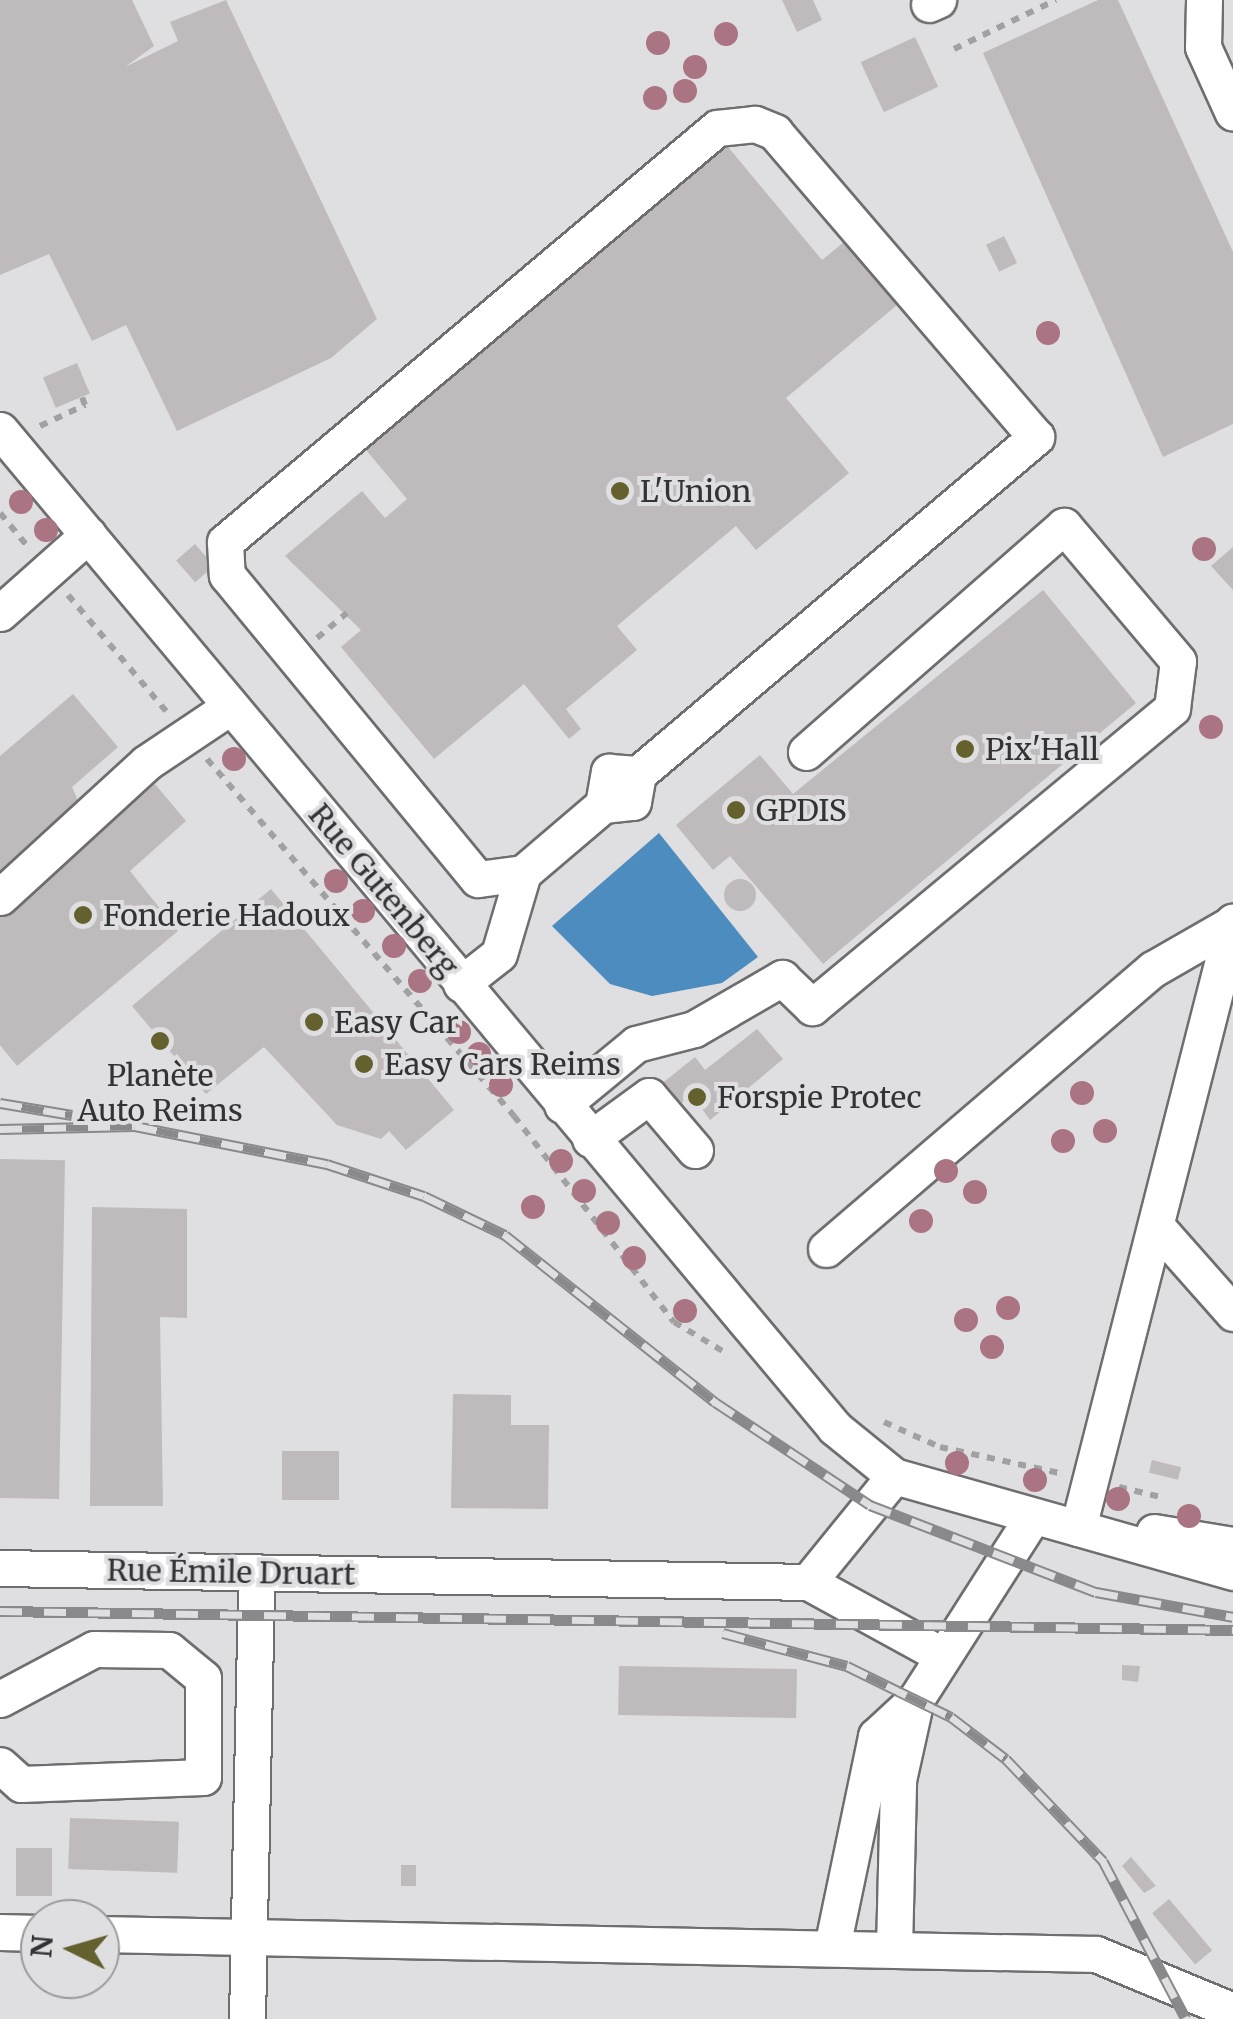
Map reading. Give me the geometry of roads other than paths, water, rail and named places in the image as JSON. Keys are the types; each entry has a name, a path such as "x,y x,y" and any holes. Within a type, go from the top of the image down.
{"street":[{"path":"1204,0 1202,47 1233,114"},
{"path":"461,984 499,954 523,873 602,805 609,772 638,774 1036,437 775,132 755,124 717,128 225,542 227,575 466,855 478,879 523,873"},
{"name":"Rue Gutenberg","path":"18,429 88,535 590,1139 835,1428 894,1476"},
{"path":"562,1105 636,1044 694,1029 782,978 812,1007 1172,708 1178,661 1064,526 806,752"},
{"path":"0,614 88,535"},
{"path":"0,897 146,763 231,706"},
{"path":"1078,1528 1225,988 1233,922"},
{"path":"826,1250 1154,969 1233,922"},
{"path":"590,1139 650,1096 695,1150"},
{"path":"1157,1227 1233,1313"},
{"path":"943,1656 808,1582 894,1476 1031,1519 1233,1545"},
{"path":"832,1947 876,1736 916,1698 1031,1519"},
{"path":"1078,1528 1233,1572"},
{"name":"Rue Émile Druart","path":"0,1568 808,1582"},
{"path":"247,2019 255,1936 256,1572"},
{"path":"0,1699 94,1649 169,1650 203,1678 203,1777 21,1784 0,1766"},
{"path":"894,1949 898,1780 916,1698"},
{"path":"120,1934 1096,1954 1233,2011"}],"water":[{"path":"659,833 758,957 722,983 652,996 610,984 552,926"}],"railway":[{"path":"0,1103 72,1115"},
{"path":"0,1129 135,1126 327,1164 424,1196 505,1235 715,1402 870,1505 1096,1592 1233,1617"},
{"path":"0,1611 1233,1630"},
{"path":"723,1633 847,1666 951,1717 1006,1759 1103,1861 1186,2019"}],"place":[{"name":"L'Union","path":"620,491"},
{"name":"Pix'Hall","path":"965,749"},
{"name":"GPDIS","path":"736,810"},
{"name":"Fonderie Hadoux","path":"83,915"},
{"name":"Easy Car","path":"314,1022"},
{"name":"Planète Auto Reims","path":"160,1041"},
{"name":"Easy Cars Reims","path":"364,1064"},
{"name":"Forspie Protec","path":"697,1097"}]}
